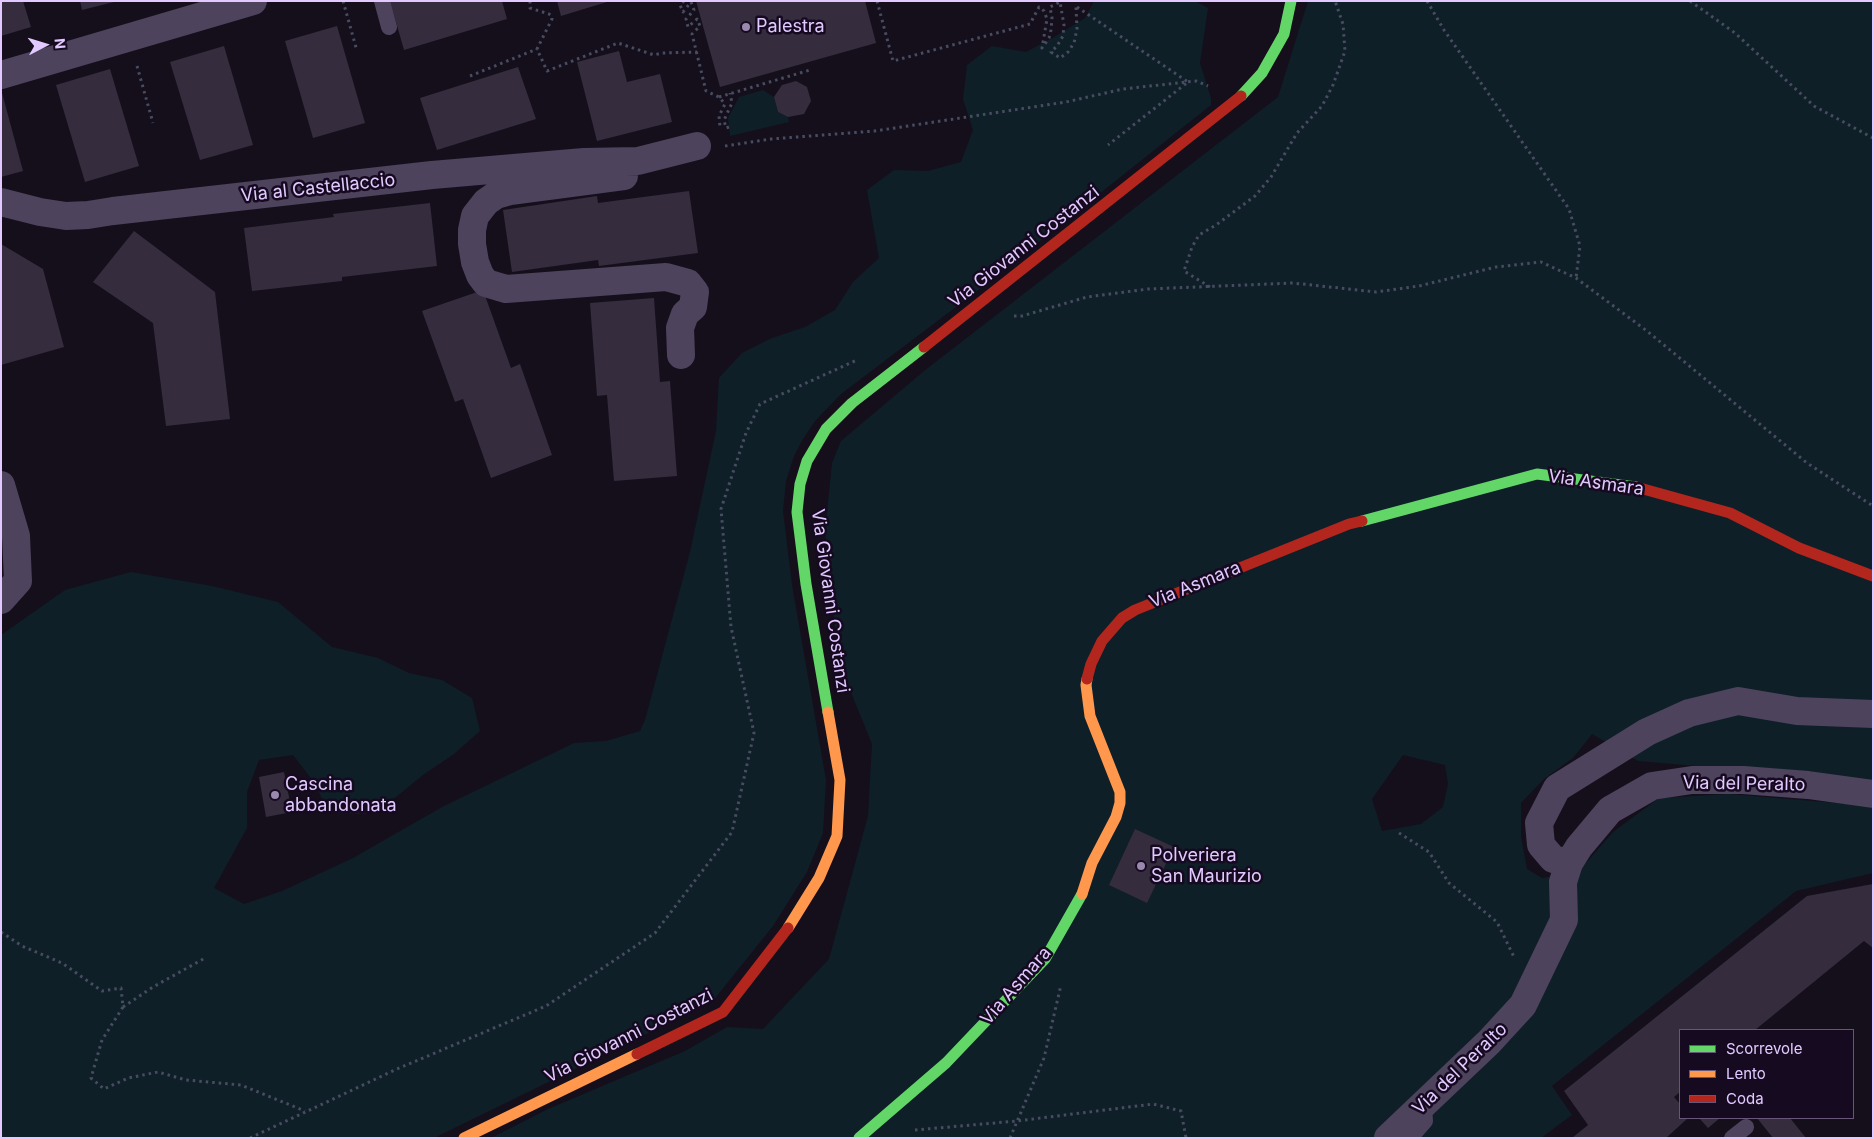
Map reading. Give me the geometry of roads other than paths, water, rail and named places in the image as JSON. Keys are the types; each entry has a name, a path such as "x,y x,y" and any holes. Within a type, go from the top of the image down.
{"street":[{"path":"1,75 129,39 253,1"},
{"name":"Via Giovanni Costanzi","path":"464,1138 723,1012 785,933 819,878 837,836 840,780 806,584 797,512 800,484 807,461 815,445 826,429 852,403 1238,101 1262,73 1284,34 1291,1"},
{"name":"Via al Castellaccio","path":"1,202 40,212 66,216 88,215 432,175 584,162 638,161 714,145"},
{"path":"638,161 638,167 631,175 510,191 496,195 486,202 475,216 472,230 475,262 480,275 486,283 506,289 666,277 688,283 695,292 694,308 684,314 680,328 681,355"},
{"name":"Via Asmara","path":"858,1138 864,1135 946,1063 1044,959 1084,890 1092,863 1116,817 1120,803 1120,792 1090,716 1086,685 1090,664 1102,641 1122,618 1135,610 1349,524 1537,474 1630,484 1730,513 1799,548 1873,576"},
{"path":"1,485 16,536 18,581 1,600"},
{"path":"1569,863 1553,859 1541,845 1539,823 1557,788 1647,732 1689,713 1738,701 1796,711 1873,714"},
{"name":"Via del Peralto","path":"1388,1138 1489,1042 1523,1005 1564,920 1563,882 1569,863 1579,847 1610,810 1652,786 1692,780 1743,780 1808,785 1873,794"}],"lane":[{"path":"382,1 389,27"},
{"path":"1410,1138 1425,1121 1424,1104"},
{"path":"1732,1138 1746,1127"}],"place":[{"name":"Palestra","path":"746,27"},
{"name":"Cascina abbandonata","path":"275,795"},
{"name":"Polveriera San Maurizio","path":"1141,866"}]}
